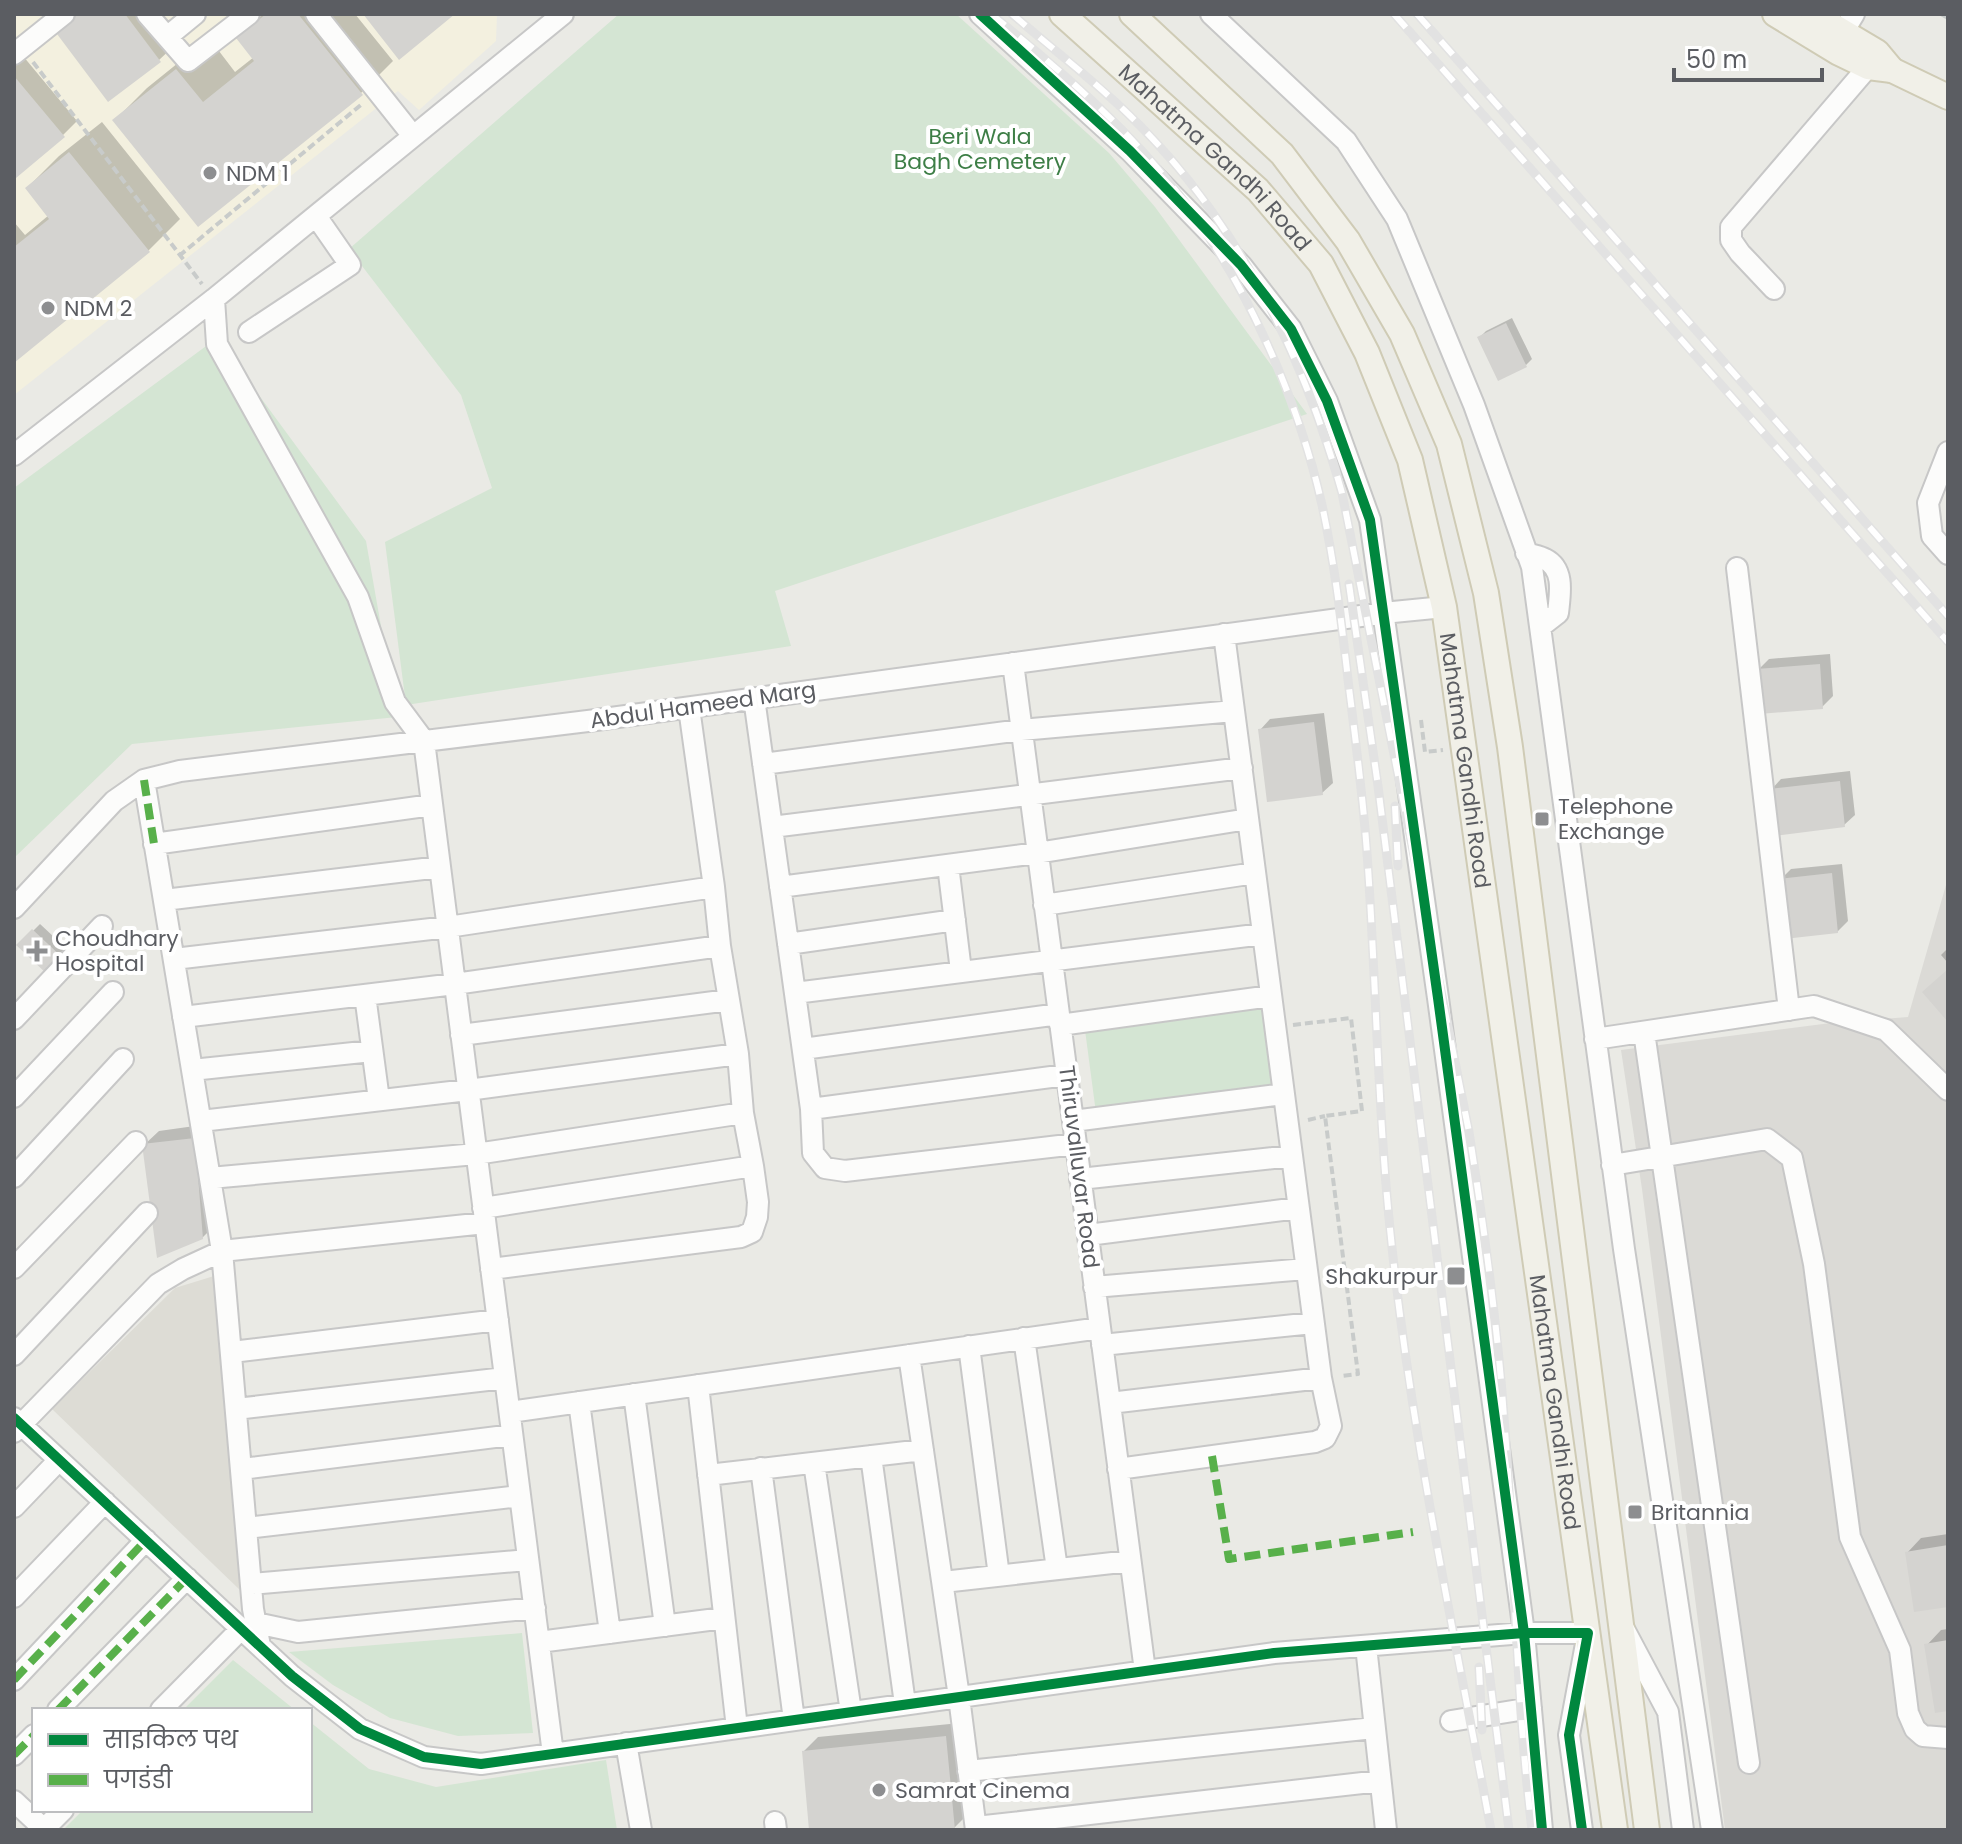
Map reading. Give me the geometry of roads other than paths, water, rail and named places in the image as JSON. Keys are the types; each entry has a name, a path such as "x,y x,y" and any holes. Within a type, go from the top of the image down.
{"main road":[{"name":"Mahatma Gandhi Road","path":"1062,14 1258,190 1321,264 1367,353 1410,460 1444,607 1615,1830"},
{"name":"Mahatma Gandhi Road","path":"1132,14 1282,154 1348,241 1402,334 1449,444 1486,593 1510,747 1647,1830"},
{"path":"1775,14 1868,67 1892,70 1948,97"},
{"path":"1813,14 1848,23 1892,70"}],"street":[{"path":"18,51 64,14"},
{"path":"147,14 188,61 249,14"},
{"path":"167,37 195,14"},
{"path":"316,14 413,136"},
{"path":"18,446 214,299 563,14"},
{"path":"980,14 1130,151 1241,265 1291,329 1327,401 1370,520 1524,1633 1542,1830"},
{"path":"1211,14 1346,141 1397,219 1474,405 1532,567 1612,1165 1706,1829"},
{"path":"1774,289 1740,253 1731,240 1731,227 1868,67"},
{"path":"249,332 350,265 316,216"},
{"path":"214,299 217,344 358,597 395,702 424,741 553,1754"},
{"path":"1948,452 1928,503 1932,536 1948,554"},
{"path":"1737,568 1789,1010"},
{"name":"Abdul Hameed Marg","path":"15,903 114,801 144,780 180,771 689,708 1224,634 1444,607"},
{"path":"1118,1469 1315,1442 1325,1438 1331,1426 1313,1323 1224,634"},
{"name":"Thiruvalluvar Road","path":"1013,663 1145,1671"},
{"path":"754,698 811,1109 813,1153 825,1168 845,1171 1076,1144"},
{"path":"491,1269 741,1237 752,1232 758,1202 743,1113 738,1054 720,946 689,708"},
{"path":"763,764 1021,730 1234,711"},
{"path":"772,827 1242,768"},
{"path":"144,780 222,1251 252,1584 248,1626 163,1708"},
{"path":"154,844 432,805"},
{"path":"780,887 1037,853 1248,819"},
{"path":"948,865 961,971"},
{"path":"164,900 440,867"},
{"path":"1044,905 1255,873"},
{"path":"174,959 448,927 714,887"},
{"path":"788,944 955,920"},
{"path":"14,1019 102,926"},
{"path":"795,993 1263,934"},
{"path":"183,1017 455,984 720,946"},
{"path":"14,1097 113,992"},
{"path":"365,995 379,1100"},
{"path":"803,1049 1271,996"},
{"path":"461,1035 729,1000"},
{"path":"1595,1039 1814,1006 1886,1030 1948,1090"},
{"path":"1644,1032 1749,1763"},
{"path":"192,1070 372,1051"},
{"path":"201,1121 738,1054"},
{"path":"14,1177 123,1059"},
{"path":"811,1109 1066,1075"},
{"path":"1073,1121 1284,1094"},
{"path":"210,1178 476,1154 743,1113"},
{"path":"1612,1165 1767,1139 1792,1158 1814,1264 1850,1537 1900,1650 1908,1713 1915,1729 1923,1736 1948,1738"},
{"path":"14,1268 136,1142"},
{"path":"1080,1179 1292,1156"},
{"path":"753,1166 484,1216 222,1251 158,1284 16,1425 59,1460 187,1578 248,1626 260,1646 292,1676 360,1729 424,1757 481,1764 1274,1653 1524,1633 1588,1633 1569,1735 1582,1830"},
{"path":"1088,1235 1298,1208"},
{"path":"14,1355 147,1213"},
{"path":"1094,1287 1306,1269"},
{"path":"232,1352 498,1320"},
{"path":"510,1412 1024,1338 1313,1323"},
{"path":"1024,1338 1057,1569"},
{"path":"969,1346 999,1576"},
{"path":"909,1355 976,1828 1380,1781"},
{"path":"236,1409 505,1378"},
{"path":"1110,1403 1321,1378"},
{"path":"698,1385 737,1728"},
{"path":"634,1394 665,1626"},
{"path":"579,1402 610,1633"},
{"path":"242,1469 512,1435"},
{"path":"708,1475 923,1450"},
{"path":"871,1456 905,1704"},
{"path":"14,1507 59,1460"},
{"path":"814,1463 851,1712"},
{"path":"761,1468 794,1720"},
{"path":"247,1528 520,1496"},
{"path":"14,1597 105,1502"},
{"path":"14,1680 146,1540"},
{"path":"252,1584 528,1560"},
{"path":"943,1582 1130,1561"},
{"path":"60,1708 187,1578"},
{"path":"248,1626 298,1632 535,1608"},
{"path":"539,1642 724,1618"},
{"path":"1620,1622 1668,1712 1683,1830"},
{"path":"1366,1646 1386,1830"},
{"path":"1451,1721 1531,1708"},
{"path":"968,1771 1374,1728"},
{"path":"14,1755 32,1737"},
{"path":"626,1743 641,1830"},
{"path":"14,1801 44,1830 61,1812"}],"railway":[{"path":"991,14 1119,127 1186,204 1231,272 1251,309 1285,387 1312,466 1334,573 1361,791 1386,1185 1404,1347 1430,1509 1491,1830"},
{"path":"1012,14 1110,97 1163,150 1230,239 1259,286 1284,336 1326,440 1342,493 1469,1132 1480,1203 1501,1381 1522,1727 1532,1830"},
{"path":"1394,14 1948,642"},
{"path":"1417,14 1948,616"},
{"path":"1349,584 1378,786 1509,1830"},
{"path":"1395,806 1398,866"},
{"path":"1479,1667 1482,1730"}],"place":[{"name":"NDM 1","path":"210,173"},
{"name":"NDM 2","path":"48,308"},
{"name":"Telephone Exchange","path":"1542,819"},
{"name":"Choudhary Hospital","path":"37,951"},
{"name":"Shakurpur","path":"1456,1276"},
{"name":"Britannia","path":"1635,1512"},
{"name":"Samrat Cinema","path":"879,1790"}],"park label":[{"name":"Beri Wala Bagh Cemetery","path":"980,148"}]}
